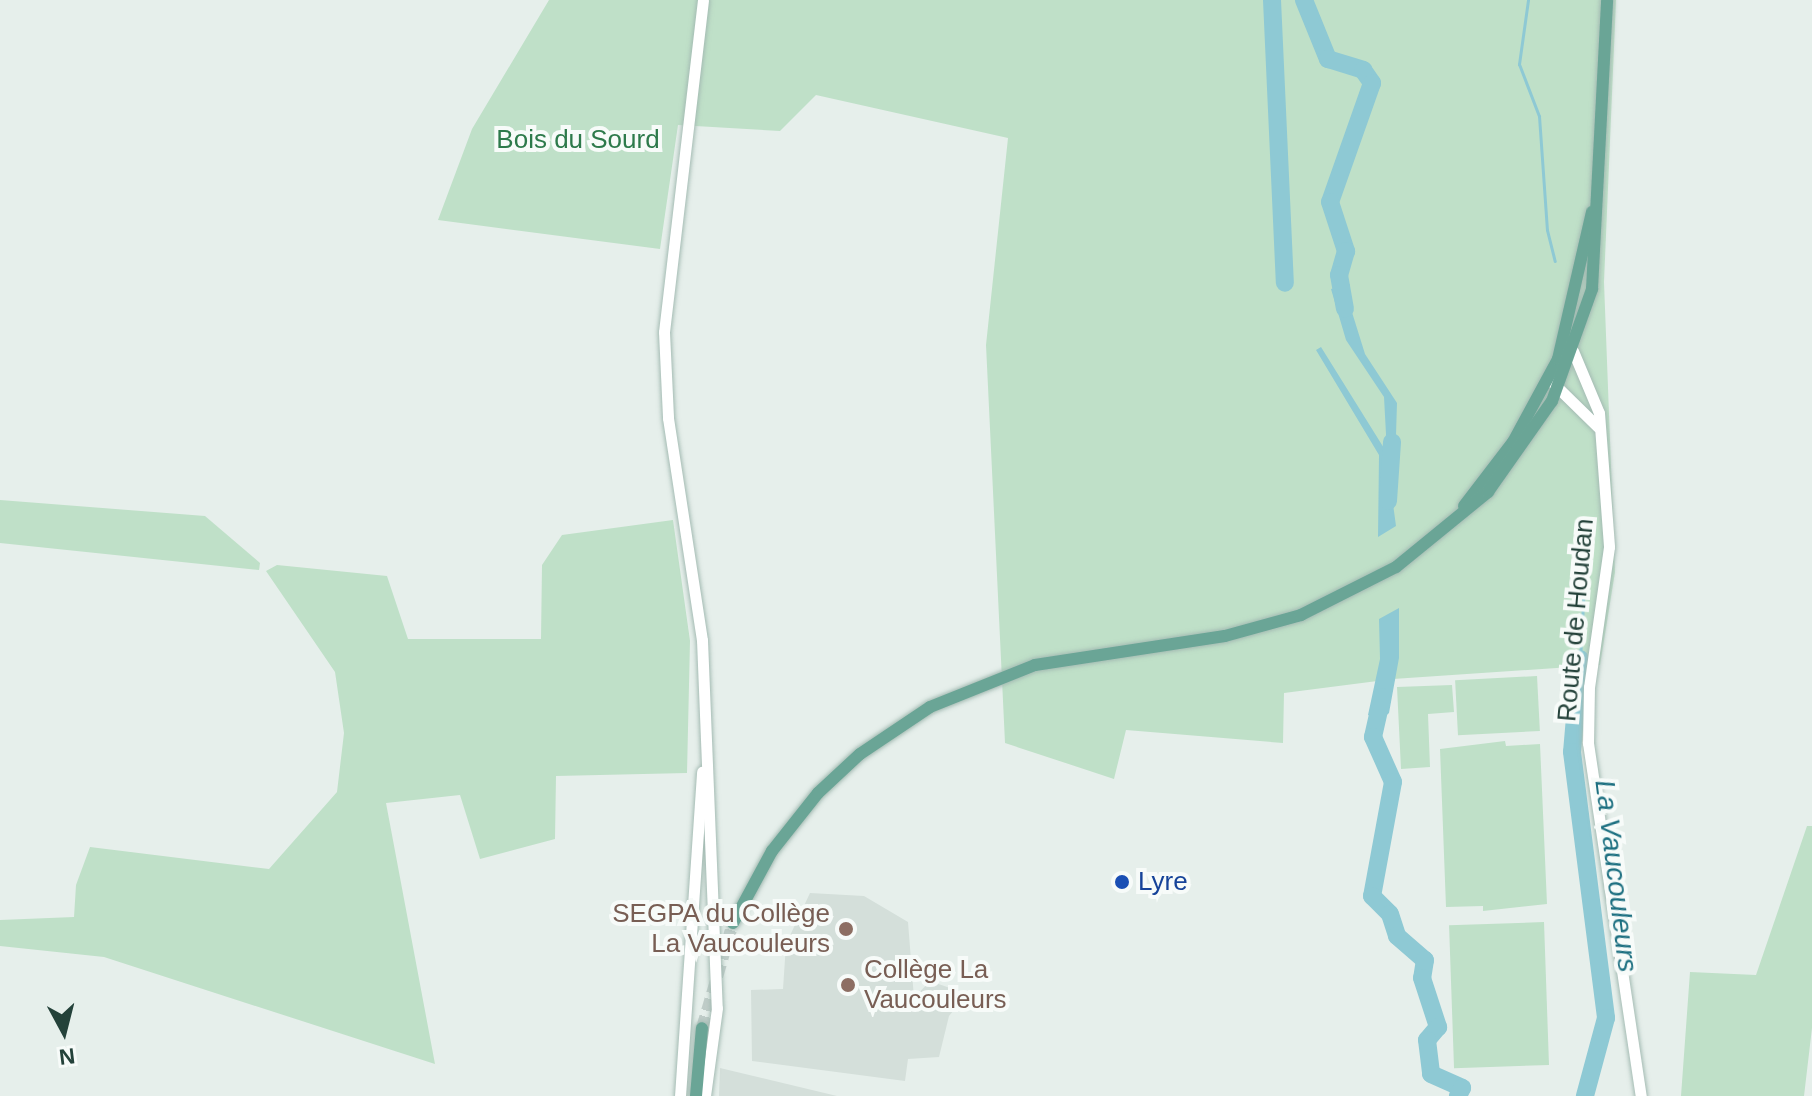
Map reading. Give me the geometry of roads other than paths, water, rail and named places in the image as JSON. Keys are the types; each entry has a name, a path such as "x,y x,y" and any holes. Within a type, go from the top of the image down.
{"main road":[{"path":"703,0 670,248 664,347 671,448 700,614 717,1008 705,1096"},
{"path":"1444,530 1507,451 1556,383 1573,351 1590,266 1607,0"},
{"path":"733,923 765,861 818,793 860,754 930,707 1035,665 1225,636 1301,615 1371,582 1444,530 1496,483 1545,414 1590,266"},
{"name":"Route de Houdan","path":"1573,351 1585,387 1599,413 1609,547 1589,687 1588,743 1641,1096"},
{"path":"1556,383 1585,387"},
{"path":"1556,383 1601,432"},
{"path":"1545,414 1576,405"},
{"path":"680,1096 706,739"},
{"path":"696,1096 702,1028"}],"water":[{"path":"1350,284 1346,293 1365,354 1397,403 1395,467 1388,467 1396,526 1378,537 1379,455 1316,350 1321,347 1387,453 1384,397 1346,340 1331,289"},
{"path":"1399,608 1399,658 1389,713 1381,720 1368,715 1380,659 1379,619"}],"waterway":[{"path":"1272,0 1285,283"},
{"name":"La Vaucouleurs","path":"1304,0 1328,59 1363,70 1372,83 1330,202 1346,251 1339,275 1345,308"},
{"path":"1528,0 1519,64 1539,116 1547,230 1555,261"},
{"name":"La Vaucouleurs","path":"1388,501 1392,442"},
{"path":"1580,659 1587,529"},
{"name":"La Vaucouleurs","path":"1580,659 1572,752 1606,1018 1585,1096"},
{"name":"La Vaucouleurs","path":"1382,697 1373,737 1393,782 1372,896 1390,914 1397,936 1425,960 1422,978 1438,1027 1427,1040 1431,1074 1462,1088 1458,1096"}],"tunnel":[{"path":"702,1028 733,923"}],"place":[{"name":"Lyre","path":"1122,882"},
{"name":"SEGPA du Collège La Vaucouleurs","path":"846,929"},
{"name":"Collège La Vaucouleurs","path":"848,985"}],"park label":[{"name":"Bois du Sourd","path":"578,140"}]}
